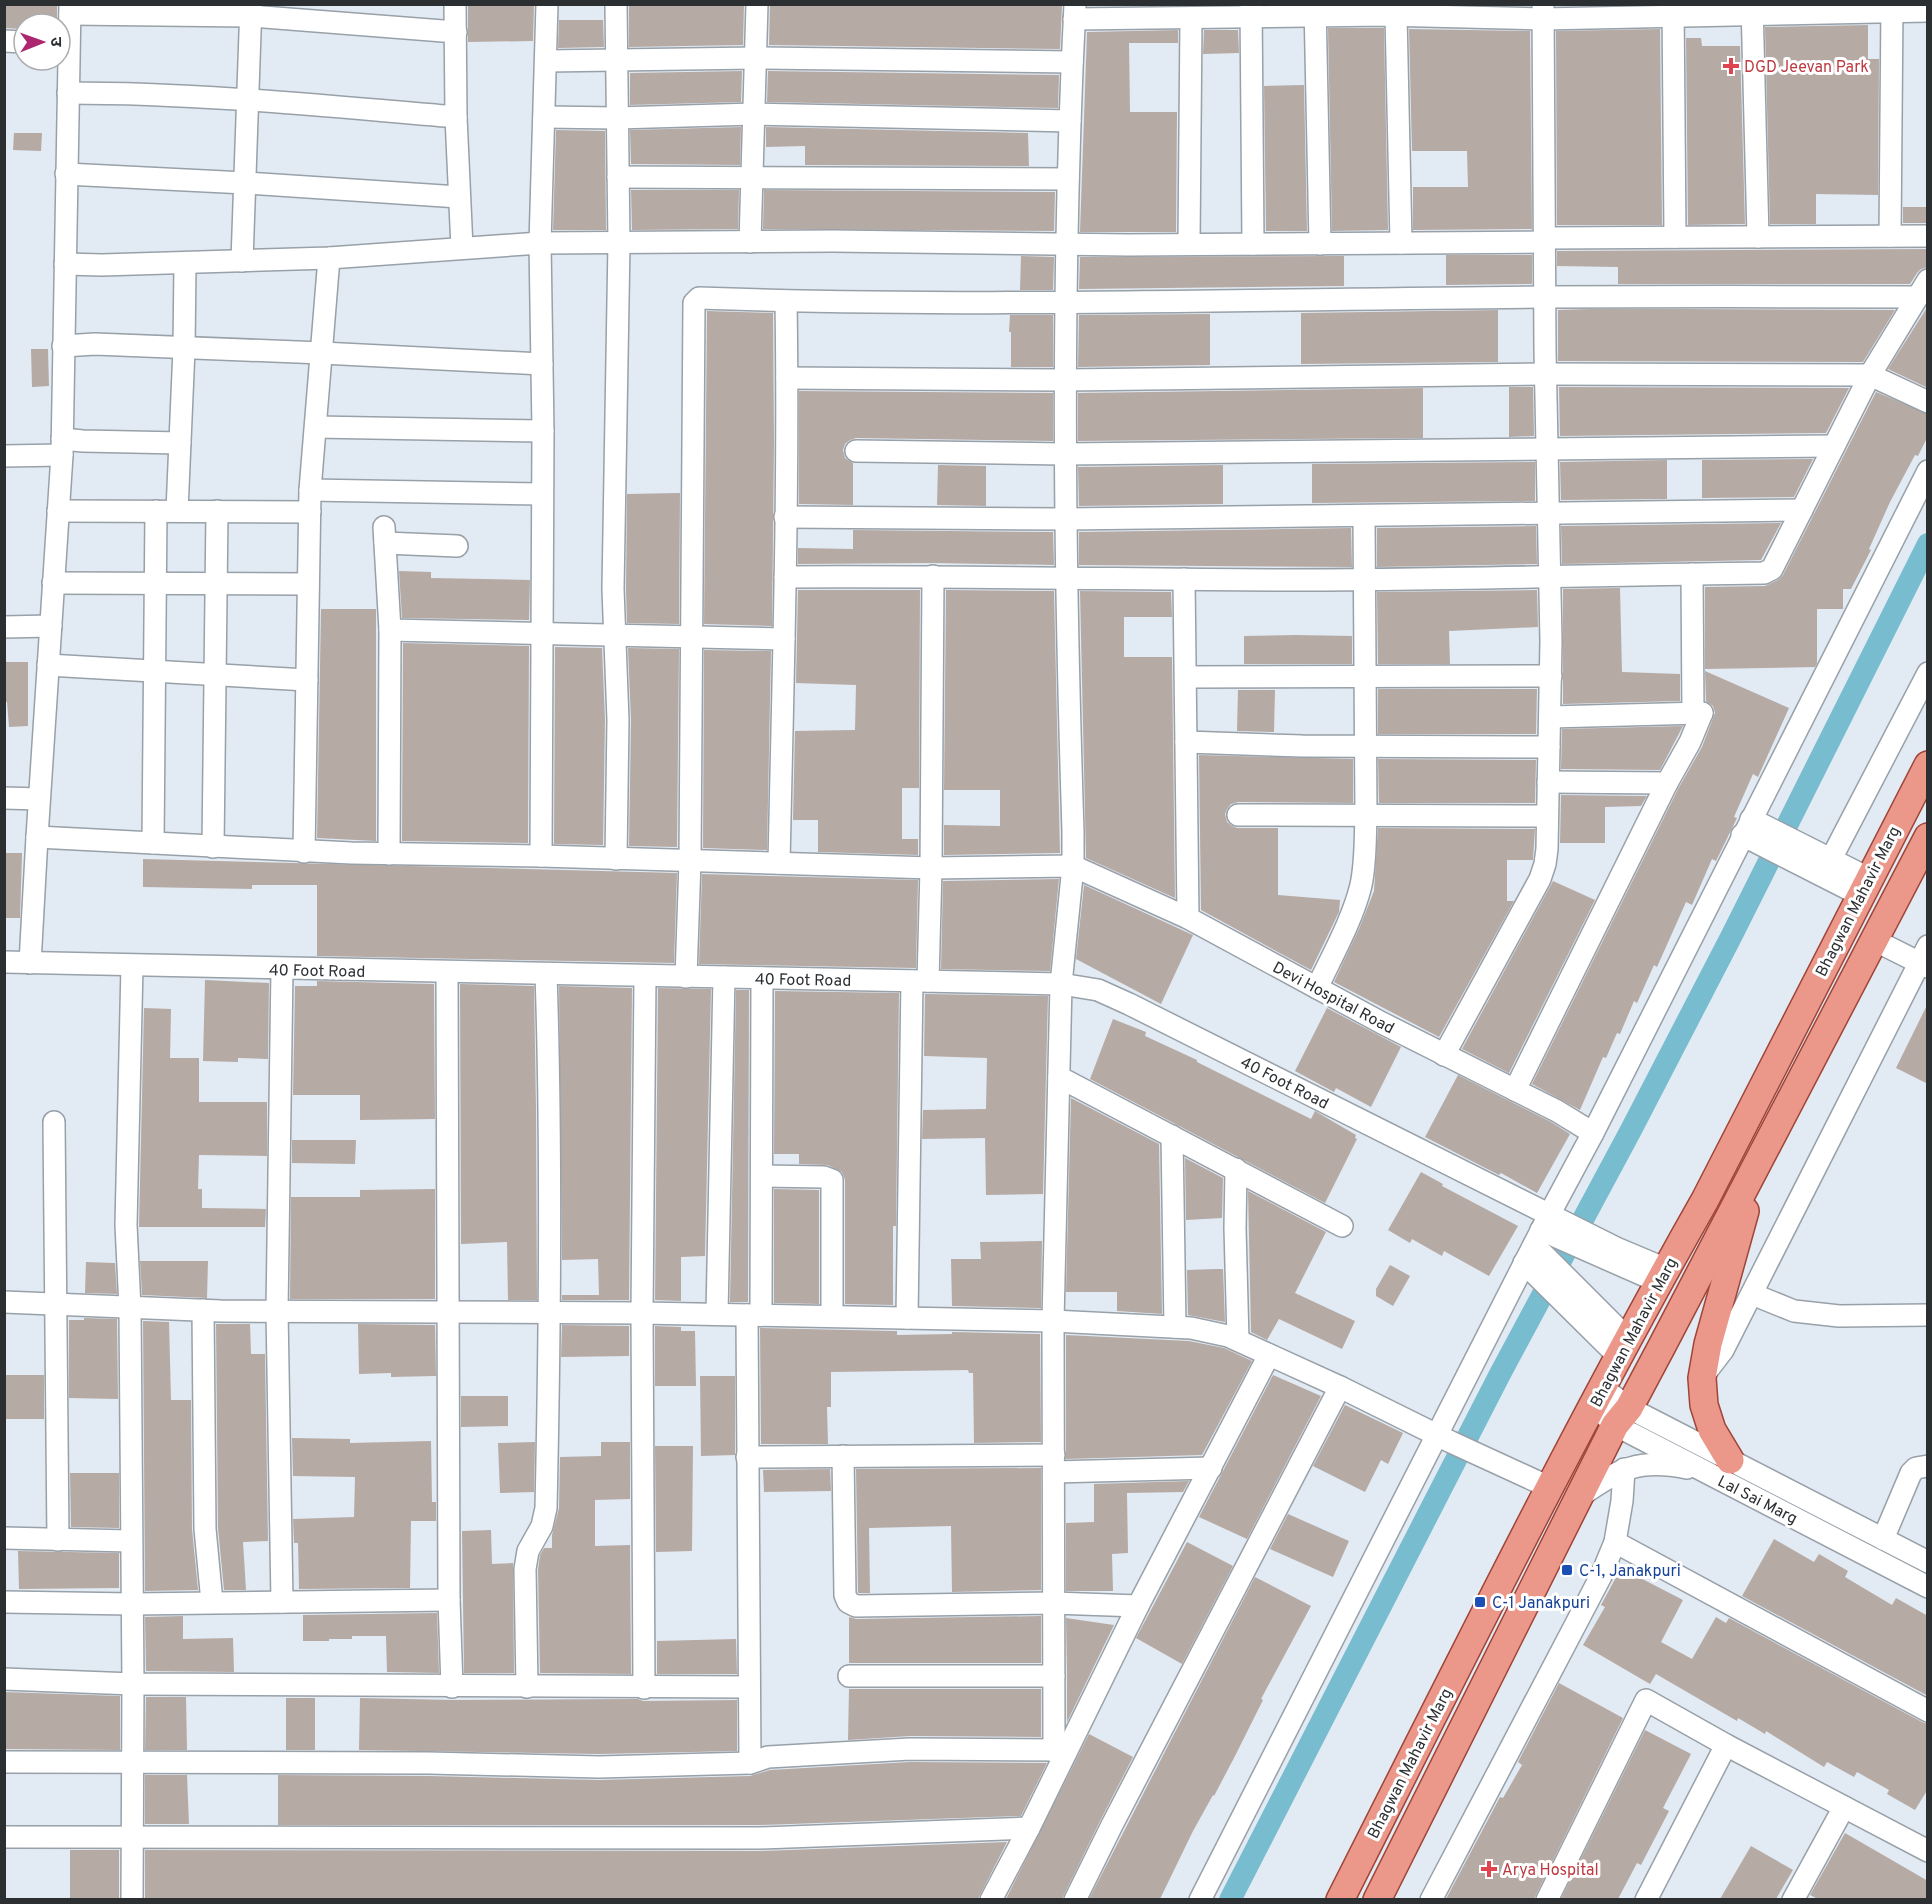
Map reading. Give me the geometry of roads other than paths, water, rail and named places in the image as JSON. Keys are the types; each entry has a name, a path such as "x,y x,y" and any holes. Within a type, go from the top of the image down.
{"main road":[{"name":"Bhagwan Mahavir Marg","path":"1340,1899 1598,1397 1705,1200 1928,765"},
{"name":"Bhagwan Mahavir Marg","path":"1377,1899 1580,1496 1759,1161 1928,837"},
{"path":"1730,1460 1712,1430 1704,1405 1702,1378 1708,1344 1759,1161"}],"street":[{"path":"455,4 456,117 462,248"},
{"path":"541,856 543,431 540,243 547,4"},
{"path":"616,4 619,243 613,589 618,720 616,859"},
{"path":"750,242 757,4"},
{"path":"1890,236 1892,8"},
{"path":"1060,1750 1054,1676 1053,1320 1061,984 1073,866 1064,454 1065,244 1074,12 1193,13 1315,10 1396,15 1468,11 1892,8 1928,11"},
{"path":"70,9 250,10 456,32"},
{"path":"242,261 250,10"},
{"path":"1251,10 1253,244"},
{"path":"1315,10 1320,244"},
{"path":"1673,10 1675,237"},
{"path":"1752,10 1758,237"},
{"path":"1444,1055 1540,879 1547,849 1551,676 1543,12"},
{"path":"1189,243 1193,13"},
{"path":"1396,15 1401,243"},
{"path":"546,61 756,58 1072,62"},
{"path":"30,963 62,447 68,93 66,72"},
{"path":"68,93 248,99 456,117"},
{"path":"544,117 617,118 754,114 1070,121"},
{"path":"66,174 459,197"},
{"path":"618,177 1068,179"},
{"path":"65,264 329,258 540,243 1128,245 1401,243 1675,237 1928,236"},
{"path":"304,852 310,490 329,258"},
{"path":"153,843 156,584 166,511 180,443 185,263"},
{"path":"686,976 690,861 694,303 699,298 786,302 1065,304 1545,297 1922,288"},
{"path":"785,577 1364,579 1768,572 1772,569 1803,510 1870,375 1922,288"},
{"path":"779,863 785,577 786,302"},
{"path":"63,346 95,344 184,349 322,352 542,364"},
{"path":"787,378 1065,380 1546,374 1870,375 1928,402"},
{"path":"316,427 543,431"},
{"path":"4,456 62,447 83,441 180,443"},
{"path":"856,451 1064,454 1834,446"},
{"path":"1200,1899 1444,1439 1543,1243 1593,1133 1755,831 1928,471"},
{"path":"310,490 542,494"},
{"path":"785,517 1065,519 1803,510"},
{"path":"58,511 310,512"},
{"path":"213,847 217,511"},
{"path":"1317,988 1351,915 1361,885 1365,855 1364,516"},
{"path":"389,854 390,630 384,535 457,546"},
{"path":"1692,574 1693,715"},
{"path":"907,1318 920,981 931,868 933,576"},
{"path":"1184,579 1188,918"},
{"path":"53,583 308,584"},
{"path":"4,627 51,626"},
{"path":"390,630 784,639"},
{"path":"48,665 307,680"},
{"path":"1820,861 1928,673"},
{"path":"1186,677 1551,676"},
{"path":"1515,1090 1667,783 1690,742 1702,713 1550,717"},
{"path":"1186,742 1302,746 1549,747"},
{"path":"1548,782 1667,783"},
{"path":"4,798 39,799"},
{"path":"1238,815 1547,816"},
{"path":"1755,831 1820,861 1864,887"},
{"path":"37,837 304,852 541,856 931,868 1073,866"},
{"name":"Devi Hospital Road","path":"1073,866 1188,918 1593,1133"},
{"path":"1702,1378 1723,1350 1925,959 1874,940"},
{"name":"40 Foot Road","path":"4,962 1061,984 1098,990 1129,1004 1543,1243 1614,1255 1663,1275"},
{"path":"132,966 126,1225 130,1308 132,1899"},
{"path":"282,969 277,1311 282,1602"},
{"path":"447,972 449,1600 452,1687"},
{"path":"527,1687 525,1569 528,1551 542,1526 546,1508 550,1313 549,1064 546,974"},
{"path":"644,1688 642,1313 645,976"},
{"path":"717,1314 724,977"},
{"path":"750,1763 747,1457 762,1176 762,978"},
{"path":"1059,1077 1342,1226"},
{"path":"54,1122 58,1540"},
{"path":"1172,1136 1175,1327"},
{"path":"1236,1169 1234,1228 1238,1340"},
{"path":"762,1176 824,1177 832,1180 832,1316"},
{"path":"1543,1243 1583,1308 1624,1349"},
{"path":"1752,1294 1794,1311 1839,1316 1928,1316"},
{"path":"4,1302 203,1310 642,1313 1053,1320 1191,1328 1238,1340 1551,1488"},
{"path":"203,1310 205,1529 212,1602"},
{"path":"991,1899 1029,1828 1060,1750 1269,1355"},
{"path":"1075,1899 1340,1387"},
{"name":"Lal Sai Marg","path":"1598,1397 1705,1472 1928,1587"},
{"name":"Lal Sai Marg","path":"1622,1416 1730,1460 1928,1562"},
{"path":"747,1457 843,1456 1211,1468"},
{"path":"843,1456 845,1595 848,1602 856,1606 1054,1603 1138,1606"},
{"path":"1580,1496 1624,1469 1645,1464 1669,1465 1705,1472"},
{"path":"1883,1539 1911,1473 1916,1468 1928,1466"},
{"path":"1431,1899 1601,1576 1616,1542 1624,1469"},
{"path":"4,1538 130,1541"},
{"path":"1616,1542 1928,1711"},
{"path":"4,1602 132,1604 449,1600"},
{"path":"849,1676 1054,1676"},
{"path":"4,1679 133,1684 748,1687"},
{"path":"1547,1899 1646,1700 1726,1745 1928,1851"},
{"path":"1646,1899 1726,1745"},
{"path":"4,1762 429,1763 598,1767 750,1763 768,1757 910,1749 1060,1750"},
{"path":"1800,1897 1844,1807"},
{"path":"4,1837 748,1838 1029,1828"}],"waterway":[{"path":"1230,1900 1500,1374 1631,1130 1732,935 1928,544"}],"place":[{"name":"DGD Jeevan Park","path":"1731,66"},
{"name":"C-1, Janakpuri","path":"1567,1570"},
{"name":"C-1 Janakpuri","path":"1480,1602"},
{"name":"Arya Hospital","path":"1489,1869"}]}
